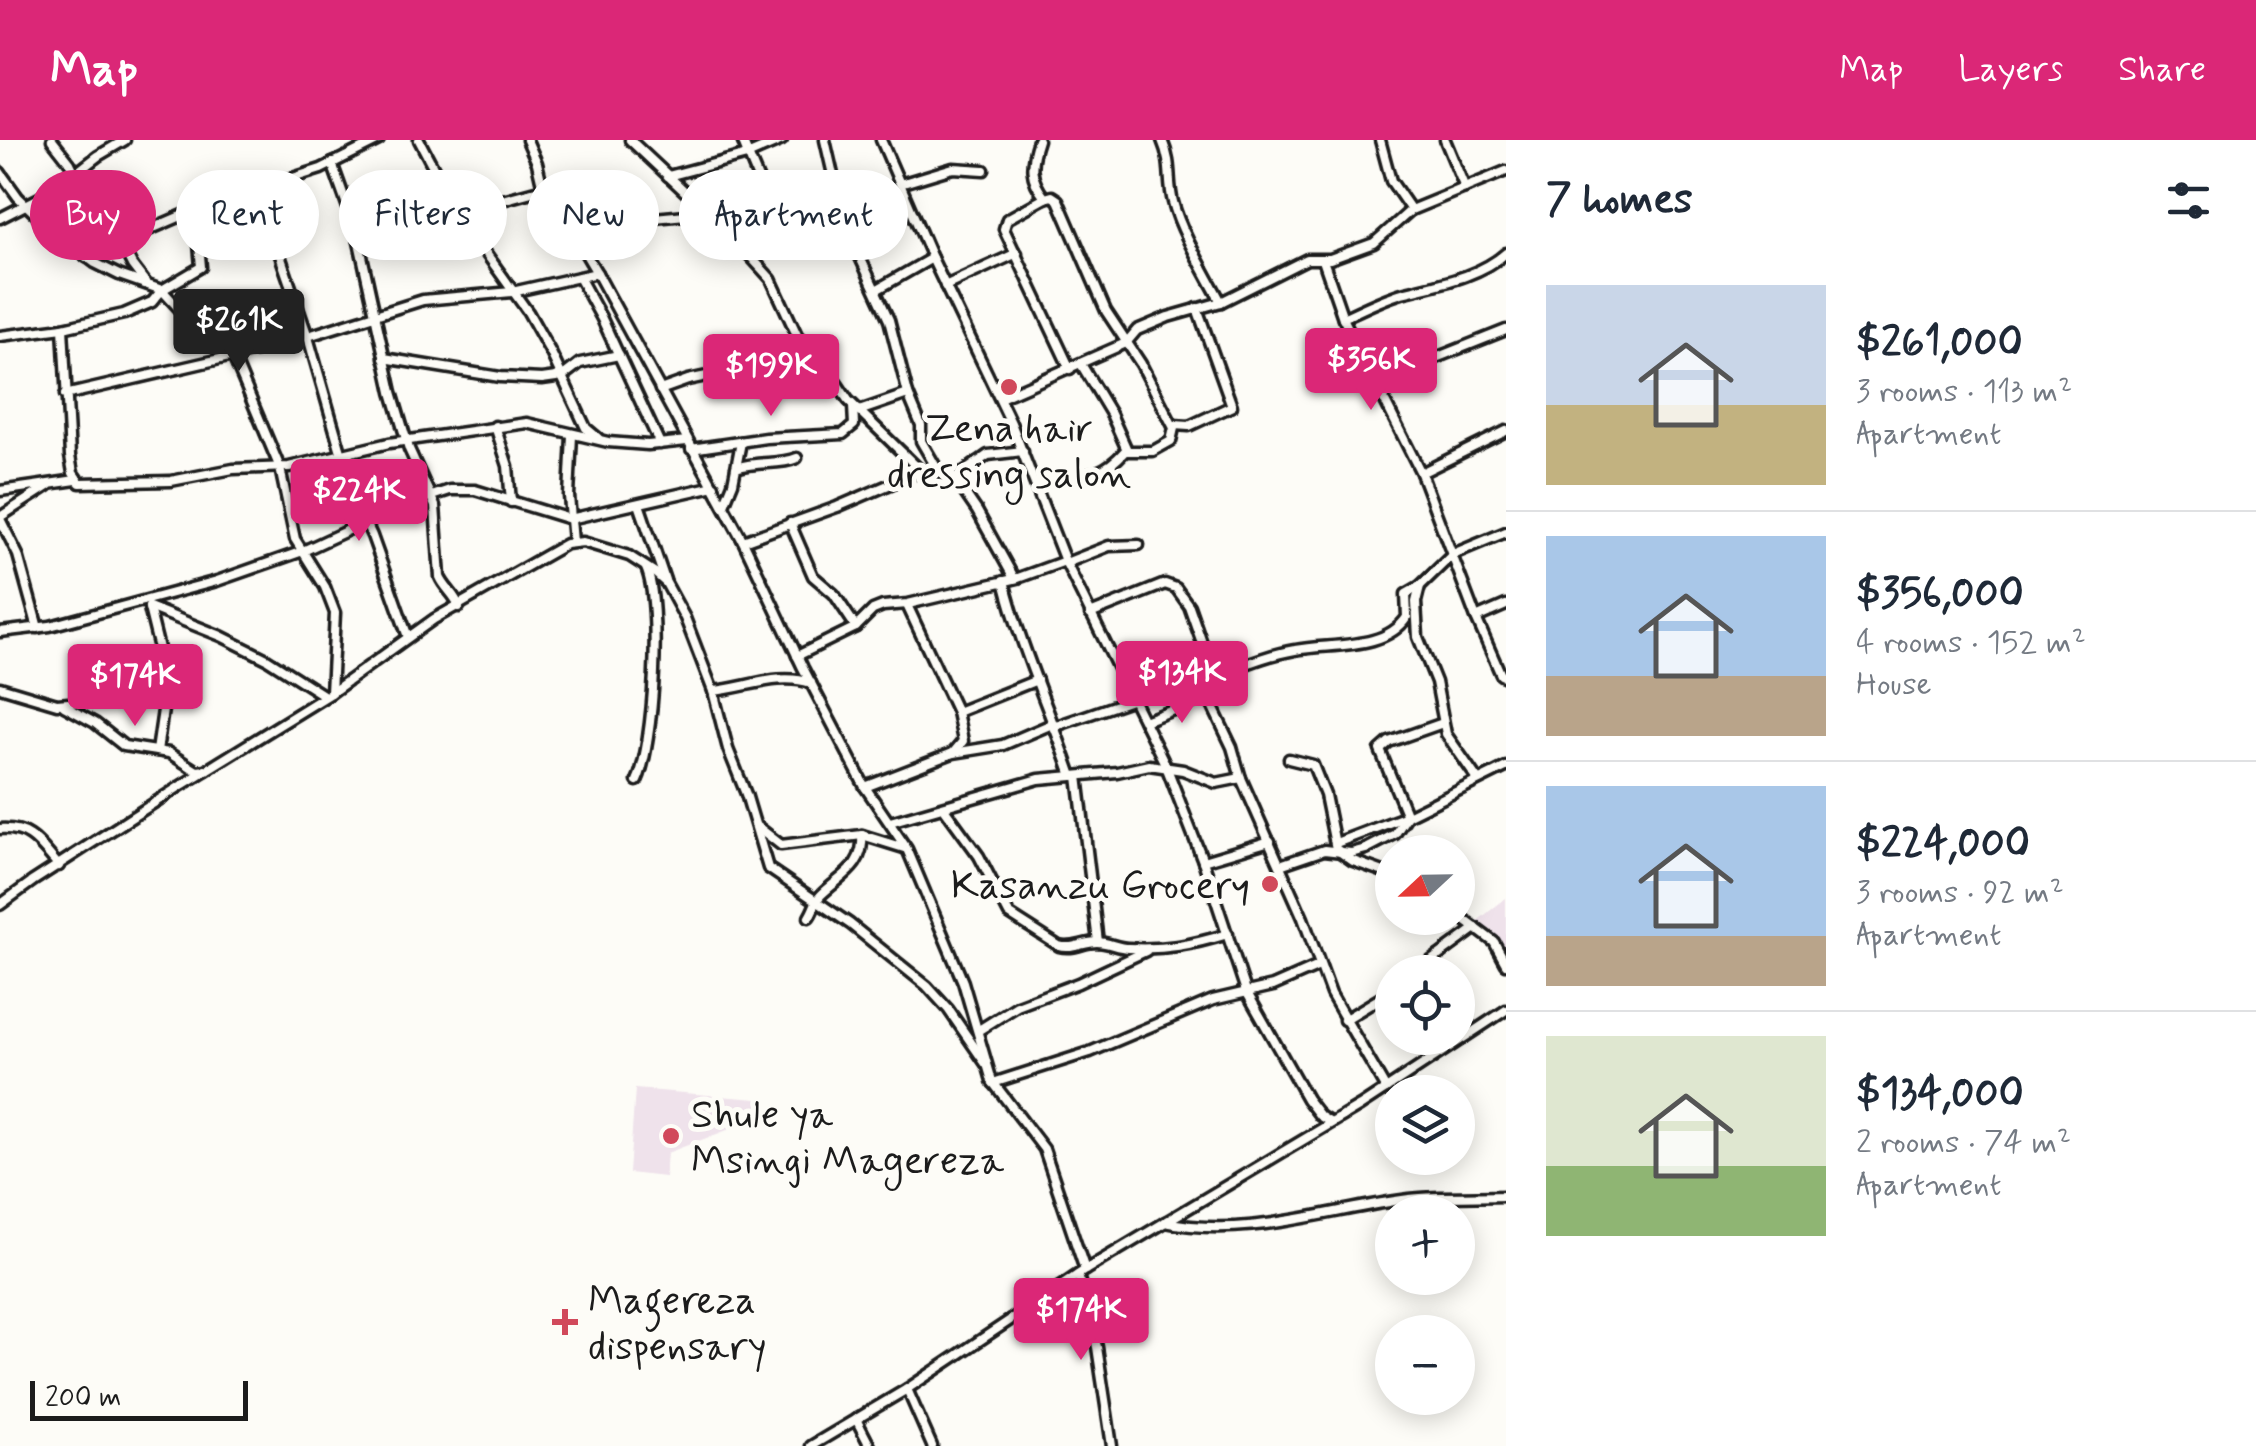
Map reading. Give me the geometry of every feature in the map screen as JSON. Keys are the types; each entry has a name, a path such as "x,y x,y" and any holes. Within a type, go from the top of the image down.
{"street":[{"path":"52,140 73,170"},
{"path":"80,170 109,144 124,140"},
{"path":"314,170 379,140"},
{"path":"418,140 434,170"},
{"path":"630,140 679,186"},
{"path":"742,140 754,170"},
{"path":"668,176 747,155 782,140"},
{"path":"825,140 832,170"},
{"path":"881,140 894,170"},
{"path":"1038,140 1031,168 1036,187 1045,198"},
{"path":"1162,140 1171,168 1172,197 1178,217 1221,302"},
{"path":"1380,140 1391,181 1411,210"},
{"path":"1445,140 1466,188"},
{"path":"530,142 538,170"},
{"path":"332,163 339,183"},
{"path":"908,182 953,168 984,170"},
{"path":"1000,398 1126,343 1137,330 1221,302 1296,264 1312,258 1323,260 1374,243 1411,210 1506,170"},
{"path":"0,172 30,208"},
{"path":"1070,369 1004,228 1005,222 1045,198 1058,200 1096,291 1174,425 1171,441 1164,446 1147,452 1126,450"},
{"path":"908,202 1000,398 1065,562 1166,766 1204,861 1246,991 1312,1106 1331,1124"},
{"path":"0,218 30,203"},
{"path":"946,286 1017,253"},
{"path":"1342,318 1399,294 1438,286 1491,264 1506,253"},
{"path":"876,290 932,258"},
{"path":"91,260 118,276 162,290 210,339 233,356 280,468 292,527 335,613 328,695"},
{"path":"132,260 146,283"},
{"path":"0,336 63,328 141,308 162,290 202,267 201,260"},
{"path":"282,260 354,497 408,637"},
{"path":"363,260 407,442 437,513 440,577 444,588 457,599 458,607"},
{"path":"490,260 528,312 586,428 608,442"},
{"path":"590,260 743,540 865,787 907,849 944,932 979,1030 993,1083 1044,1148 1081,1272 1112,1446"},
{"path":"752,260 780,294 804,343 856,408 921,471"},
{"path":"861,260 889,320 908,394 921,425 923,446 978,511 1009,579 1036,680 1075,776 1098,942"},
{"path":"1323,260 1342,318 1421,473 1476,618 1501,675 1506,677"},
{"path":"65,395 308,337 438,297 512,292 598,273"},
{"path":"579,278 660,444"},
{"path":"1174,425 1189,426 1232,406 1196,308"},
{"path":"63,328 65,395 76,480"},
{"path":"1380,386 1418,365 1506,330"},
{"path":"660,390 688,380 786,359 804,343"},
{"path":"384,358 500,378 563,376 580,363 619,355"},
{"path":"1081,364 1111,414 1126,450"},
{"path":"856,408 908,394"},
{"path":"768,450 843,434 854,425 856,408"},
{"path":"0,491 76,480 90,484 171,481 232,469 280,468 388,443 536,423 572,436 608,442 741,442 768,450 782,463 797,458"},
{"path":"495,426 508,466 511,502"},
{"path":"1421,473 1506,431"},
{"path":"572,436 573,542"},
{"path":"724,506 741,442"},
{"path":"736,468 765,460 768,450"},
{"path":"1035,483 1093,475 1115,464 1126,450"},
{"path":"954,478 988,455 1022,451"},
{"path":"743,540 921,471 946,471"},
{"path":"38,628 18,555 0,518 48,486"},
{"path":"0,632 38,628 148,603 303,551 364,521 432,495 463,488 570,519 714,486"},
{"path":"639,504 666,583 685,618 713,691 768,868 927,986 986,1064"},
{"path":"790,524 814,576 834,594 856,627"},
{"path":"1211,677 1296,649 1352,645 1392,631 1406,616 1406,594 1453,554 1506,532"},
{"path":"0,906 32,881 328,695 434,619 573,542 606,548 645,566 666,583"},
{"path":"797,656 856,627 873,610 1009,579 1109,546 1139,544"},
{"path":"637,781 648,720 655,641 650,578 645,566"},
{"path":"1090,614 1172,585 1189,606 1211,677 1208,697 1232,747 1241,778 1319,966 1344,1020 1377,1075"},
{"path":"1420,586 1416,602 1418,637 1436,682 1443,722 1448,738 1478,780"},
{"path":"148,603 222,636 328,695"},
{"path":"148,603 163,661 164,703 157,751"},
{"path":"907,604 957,712 963,741 953,752"},
{"path":"1476,618 1506,606"},
{"path":"713,691 780,679 796,678 811,684"},
{"path":"957,712 1036,680"},
{"path":"0,687 62,705 95,723 117,743 176,756 197,770 210,769"},
{"path":"1144,720 1208,697"},
{"path":"62,705 102,700 164,703"},
{"path":"865,787 953,752 1003,745 1134,700"},
{"path":"1407,816 1380,750 1389,742 1443,722"},
{"path":"1289,759 1314,765 1336,846 1353,861 1375,869"},
{"path":"890,822 1038,779 1150,765 1166,766 1216,783 1241,778"},
{"path":"1280,865 1407,816 1506,767"},
{"path":"944,808 980,856 1008,914 1068,948 1098,942 1121,948 1186,947 1228,934"},
{"path":"1336,846 1351,853 1366,849 1392,837 1407,816"},
{"path":"754,824 785,845 862,835 907,849"},
{"path":"0,829 35,837 59,866"},
{"path":"809,917 816,901 856,864 862,835"},
{"path":"1204,861 1270,841"},
{"path":"1439,955 1476,928 1494,942 1506,964"},
{"path":"979,1030 1018,1006 1150,949"},
{"path":"993,1083 1090,1052 1213,1000 1273,986 1319,966"},
{"path":"1344,1020 1375,1001"},
{"path":"1407,1075 1502,1013 1506,1026"},
{"path":"811,1446 907,1389 1081,1272 1375,1096"},
{"path":"1164,1222 1230,1227 1272,1224 1404,1200 1506,1196"},
{"path":"907,1389 932,1446"},
{"path":"856,1419 870,1446"}],"shaded area":[{"path":"1506,898 1506,960 1476,922"},
{"path":"635,1089 757,1099 759,1118 667,1153 665,1177 629,1173"}],"place":[{"name":"Zena hair dressing salon","path":"1009,387"},
{"name":"Kasanzu Grocery","path":"1270,884"},
{"name":"Shule ya Msingi Magereza","path":"671,1136"},
{"name":"Magereza dispensary","path":"565,1322"}]}
